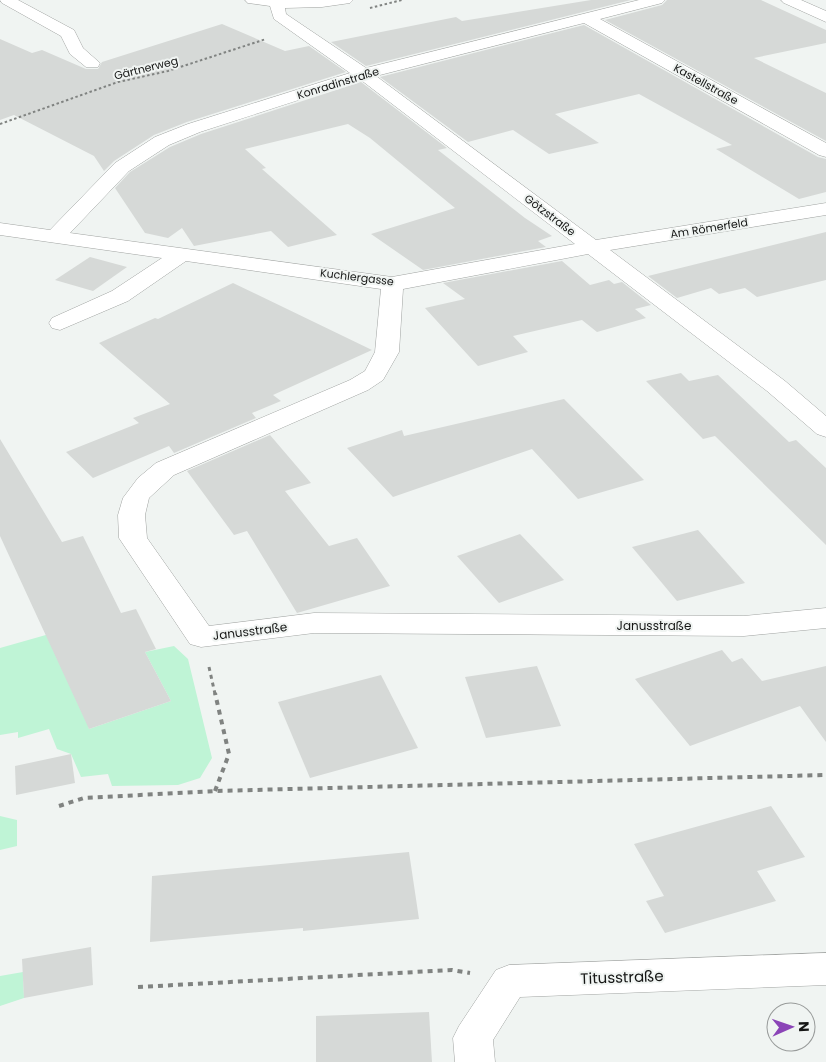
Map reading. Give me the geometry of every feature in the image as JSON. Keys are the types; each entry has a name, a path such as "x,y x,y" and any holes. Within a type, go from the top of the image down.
{"street":[{"path":"7,0 68,33 76,52 92,63"},
{"path":"253,0 276,3 345,0"},
{"name":"Konradinstraße","path":"55,236 122,167 162,141 194,128 363,74 657,0"},
{"path":"789,0 826,17"},
{"name":"Götzstraße","path":"276,3 278,16 363,74 776,386 826,429"},
{"name":"Kastellstraße","path":"587,18 826,151"},
{"name":"Am Römerfeld","path":"592,247 826,209"},
{"name":"Kuchlergasse","path":"0,229 392,284 592,247"},
{"path":"60,323 120,296 181,255"},
{"name":"Janusstraße","path":"392,284 387,352 375,375 359,385 165,469 147,482 134,500 130,520 133,538 201,637 314,623 744,626 826,618"},
{"name":"Titusstraße","path":"510,981 826,969"},
{"path":"475,1062 473,1038 510,981"}],"path":[{"name":"Gärtnerweg","path":"0,124 118,82 168,71 297,29"},
{"path":"201,637 229,754 215,790"},
{"path":"59,806 84,798 215,790 826,775"},
{"path":"138,987 452,970 510,981"}],"green space":[{"path":"67,629 89,729 171,701 145,652 174,646 188,659 212,758 200,778 178,785 112,786 108,774 81,777 71,754 57,749 49,729 18,738 18,732 0,735 0,648"},
{"path":"0,816 17,820 17,846 0,850"},
{"path":"23,972 24,998 0,1006 0,976"}],"building":[{"path":"591,0 631,0 366,66 331,42 456,17 462,21"},
{"path":"667,0 761,0 826,30 826,43 754,58 826,93 826,141 605,20 662,5"},
{"path":"222,24 285,51 309,46 346,72 187,122 154,135 114,161 104,171 94,156 14,115 0,120 0,39 32,53 42,50 86,69 98,69 102,62"},
{"path":"584,25 818,157 826,159 826,192 799,199 716,149 732,145 639,94 555,114 599,143 549,154 513,130 468,142 380,77"},
{"path":"361,82 447,148 438,150 525,218 552,236 538,241 546,247 423,270 371,234 455,208 370,138 348,124 245,149 266,168 262,169 337,235 288,247 271,231 194,246 182,228 168,238 145,233 115,188 130,172 170,147 201,134"},
{"path":"826,232 826,280 757,297 745,288 719,294 711,288 677,298 648,276"},
{"path":"90,257 127,267 93,291 55,280"},
{"path":"562,261 590,285 609,280 614,284 622,282 651,305 635,309 646,318 597,332 582,320 513,336 528,352 478,366 425,308 465,299 443,283"},
{"path":"233,283 372,350 273,395 281,401 252,413 256,418 174,453 169,446 93,478 66,452 139,423 133,418 170,404 99,343 155,318 158,319"},
{"path":"681,373 689,381 718,375 789,442 796,440 826,468 826,545 715,436 703,439 646,381"},
{"path":"564,399 644,480 578,499 532,449 393,497 347,448 402,430 404,436"},
{"path":"270,435 311,483 285,491 329,546 357,538 390,586 297,613 247,531 234,535 187,471"},
{"path":"0,439 62,542 83,536 121,613 136,609 156,649 145,652 171,701 89,729 0,536"},
{"path":"698,530 745,583 677,601 632,547"},
{"path":"520,534 564,580 499,603 457,556"},
{"path":"722,650 732,662 742,658 762,681 826,666 826,742 800,706 690,746 635,679"},
{"path":"537,666 561,726 486,738 465,677"},
{"path":"381,675 418,748 310,778 278,702"},
{"path":"71,754 75,783 16,795 15,766"},
{"path":"771,806 805,857 757,871 776,901 665,933 646,901 664,896 634,844"},
{"path":"409,852 419,919 303,931 303,928 150,942 152,876"},
{"path":"91,947 93,985 24,998 22,959"},
{"path":"429,1012 432,1062 316,1062 316,1016"}]}
